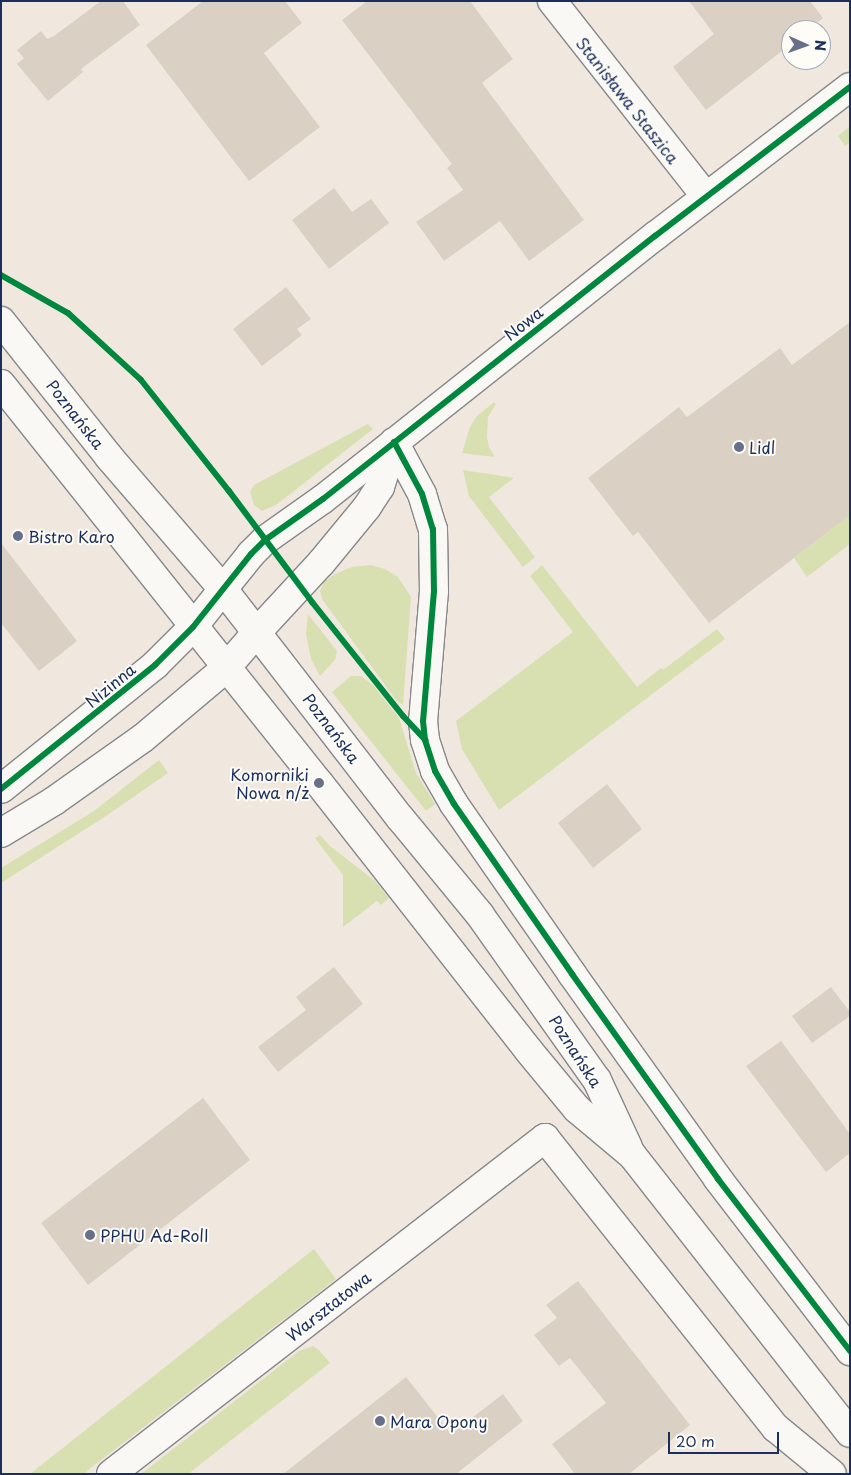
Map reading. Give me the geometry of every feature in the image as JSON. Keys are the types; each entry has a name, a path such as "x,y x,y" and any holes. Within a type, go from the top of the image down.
{"street":[{"name":"Stanisława Staszica","path":"552,1 706,197"},
{"name":"Nowa","path":"223,589 251,554 265,540 323,499 706,197 850,88"},
{"name":"Poznańska","path":"1,321 115,464 223,589 402,819 439,862 523,973 597,1080 632,1156"},
{"name":"Poznańska","path":"1,384 577,1109 632,1156 850,1434"},
{"path":"1,832 54,801 143,738 226,668 256,632 321,563 367,507 380,487 394,442"},
{"path":"394,442 422,494 433,529 434,591 423,721 425,740 435,771 468,825 656,1092 718,1178 850,1351"},
{"name":"Nizinna","path":"1,789 132,685 193,627 223,589"},
{"name":"Warsztatowa","path":"111,1474 545,1138 776,1428 832,1474"}],"green space":[{"path":"850,126 850,142 845,146 838,136"},
{"path":"494,402 496,404 488,417 487,437 489,447 495,457 462,453 470,427 476,417"},
{"path":"368,424 373,429 276,505 262,511 254,505 250,492 254,485"},
{"path":"463,470 514,478 489,497 535,557 523,567 469,496"},
{"path":"850,515 850,544 807,577 794,558"},
{"path":"371,565 385,569 398,577 411,597 403,705 396,700 322,599 320,591 324,582 335,574 352,567"},
{"path":"542,565 637,687 717,629 725,639 499,810 462,749 456,721 573,632 530,576"},
{"path":"308,614 337,651 335,660 320,676 311,659 306,634"},
{"path":"351,676 361,676 373,685 399,718 416,773 435,804 426,811 332,692"},
{"path":"159,760 168,773 106,816 1,883 1,868 94,811"},
{"path":"320,835 330,846 375,881 389,898 381,905 377,901 343,927 343,875 315,838"},
{"path":"314,1249 336,1279 83,1474 30,1474"},
{"path":"313,1346 330,1363 188,1474 141,1474 299,1351"}],"building":[{"path":"101,1 123,1 140,25 81,69 83,72 48,101 17,64 24,58 17,50 41,31 47,39 54,36"},
{"path":"203,1 285,1 302,23 264,53 320,127 249,181 146,45"},
{"path":"367,1 470,1 513,59 482,83 584,220 529,261 500,221 444,261 416,222 463,190 447,168 452,164 342,20"},
{"path":"689,1 810,1 823,18 821,20 781,20 781,52 706,110 673,67 714,34"},
{"path":"334,188 352,212 371,199 389,223 329,269 292,220"},
{"path":"286,287 311,319 297,329 302,335 262,366 233,329"},
{"name":"Lidl","path":"850,322 850,515 709,623 638,532 633,536 588,478 679,407 687,417 780,348 792,365"},
{"path":"1,543 77,641 39,671 1,623"},
{"path":"607,784 642,829 593,868 558,823"},
{"path":"334,967 363,1004 278,1072 258,1047 306,1010 296,997"},
{"path":"831,987 850,1012 850,1016 812,1043 792,1016"},
{"path":"781,1041 850,1134 850,1153 826,1172 746,1066"},
{"path":"203,1098 250,1160 88,1285 41,1223"},
{"path":"578,1281 690,1425 629,1474 575,1474 552,1444 606,1403 570,1358 559,1366 534,1335 557,1318 546,1305"},
{"path":"406,1377 451,1434 503,1394 523,1421 456,1474 283,1474"}],"cycle path":[{"path":"1,789 155,665 193,627 251,554 265,540 323,499 655,236 850,87"},
{"path":"1,275 68,313 141,380 229,491 312,602 403,716 425,740"},
{"path":"394,442 422,494 433,529 434,591 423,721 425,740 435,771 454,804 718,1179 850,1351"}],"place":[{"name":"Lidl","path":"739,447"},
{"name":"Bistro Karo","path":"18,536"},
{"name":"Komorniki Nowa n/ż","path":"319,783"},
{"name":"PPHU Ad-Roll","path":"90,1235"},
{"name":"Mara Opony","path":"380,1421"}]}
